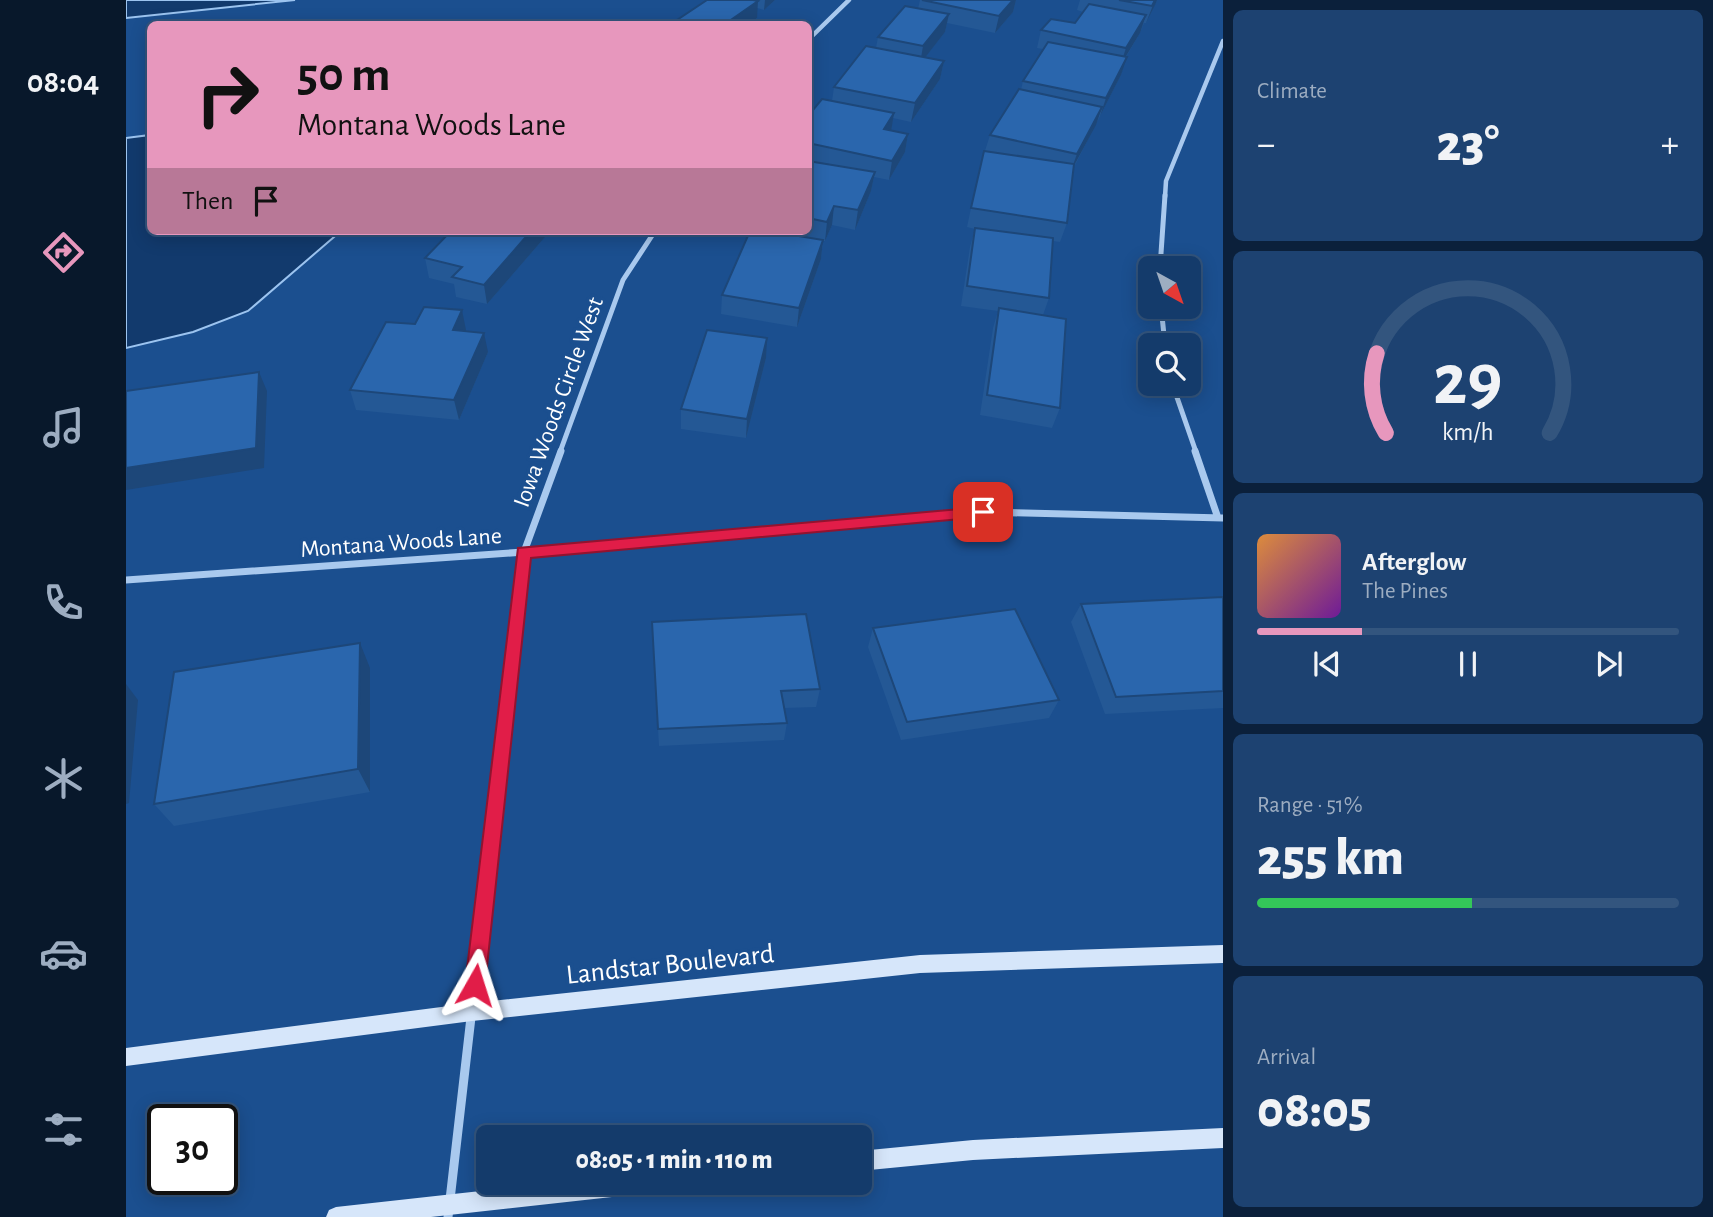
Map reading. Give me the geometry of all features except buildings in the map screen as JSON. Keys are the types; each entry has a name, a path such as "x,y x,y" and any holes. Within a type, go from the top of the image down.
{"street":[{"path":"812,36 849,0"},
{"path":"1161,256 1166,181 1223,41"},
{"name":"Iowa Woods Circle West","path":"449,1210 524,552 623,280 652,235"},
{"path":"1177,396 1221,518"},
{"name":"Montana Woods Lane","path":"126,580 524,552 983,512 1221,518"},
{"name":"Landstar Boulevard","path":"126,1058 472,1012 920,964 1223,954"},
{"path":"872,1160 973,1150 1223,1138"},
{"path":"336,1217 449,1210 560,1195"}],"water":[{"path":"126,0 295,0 126,18"},
{"path":"147,135 147,235 336,235 248,311 193,332 126,348 126,138"}],"route":[{"path":"475,985 524,552 983,512"}]}
